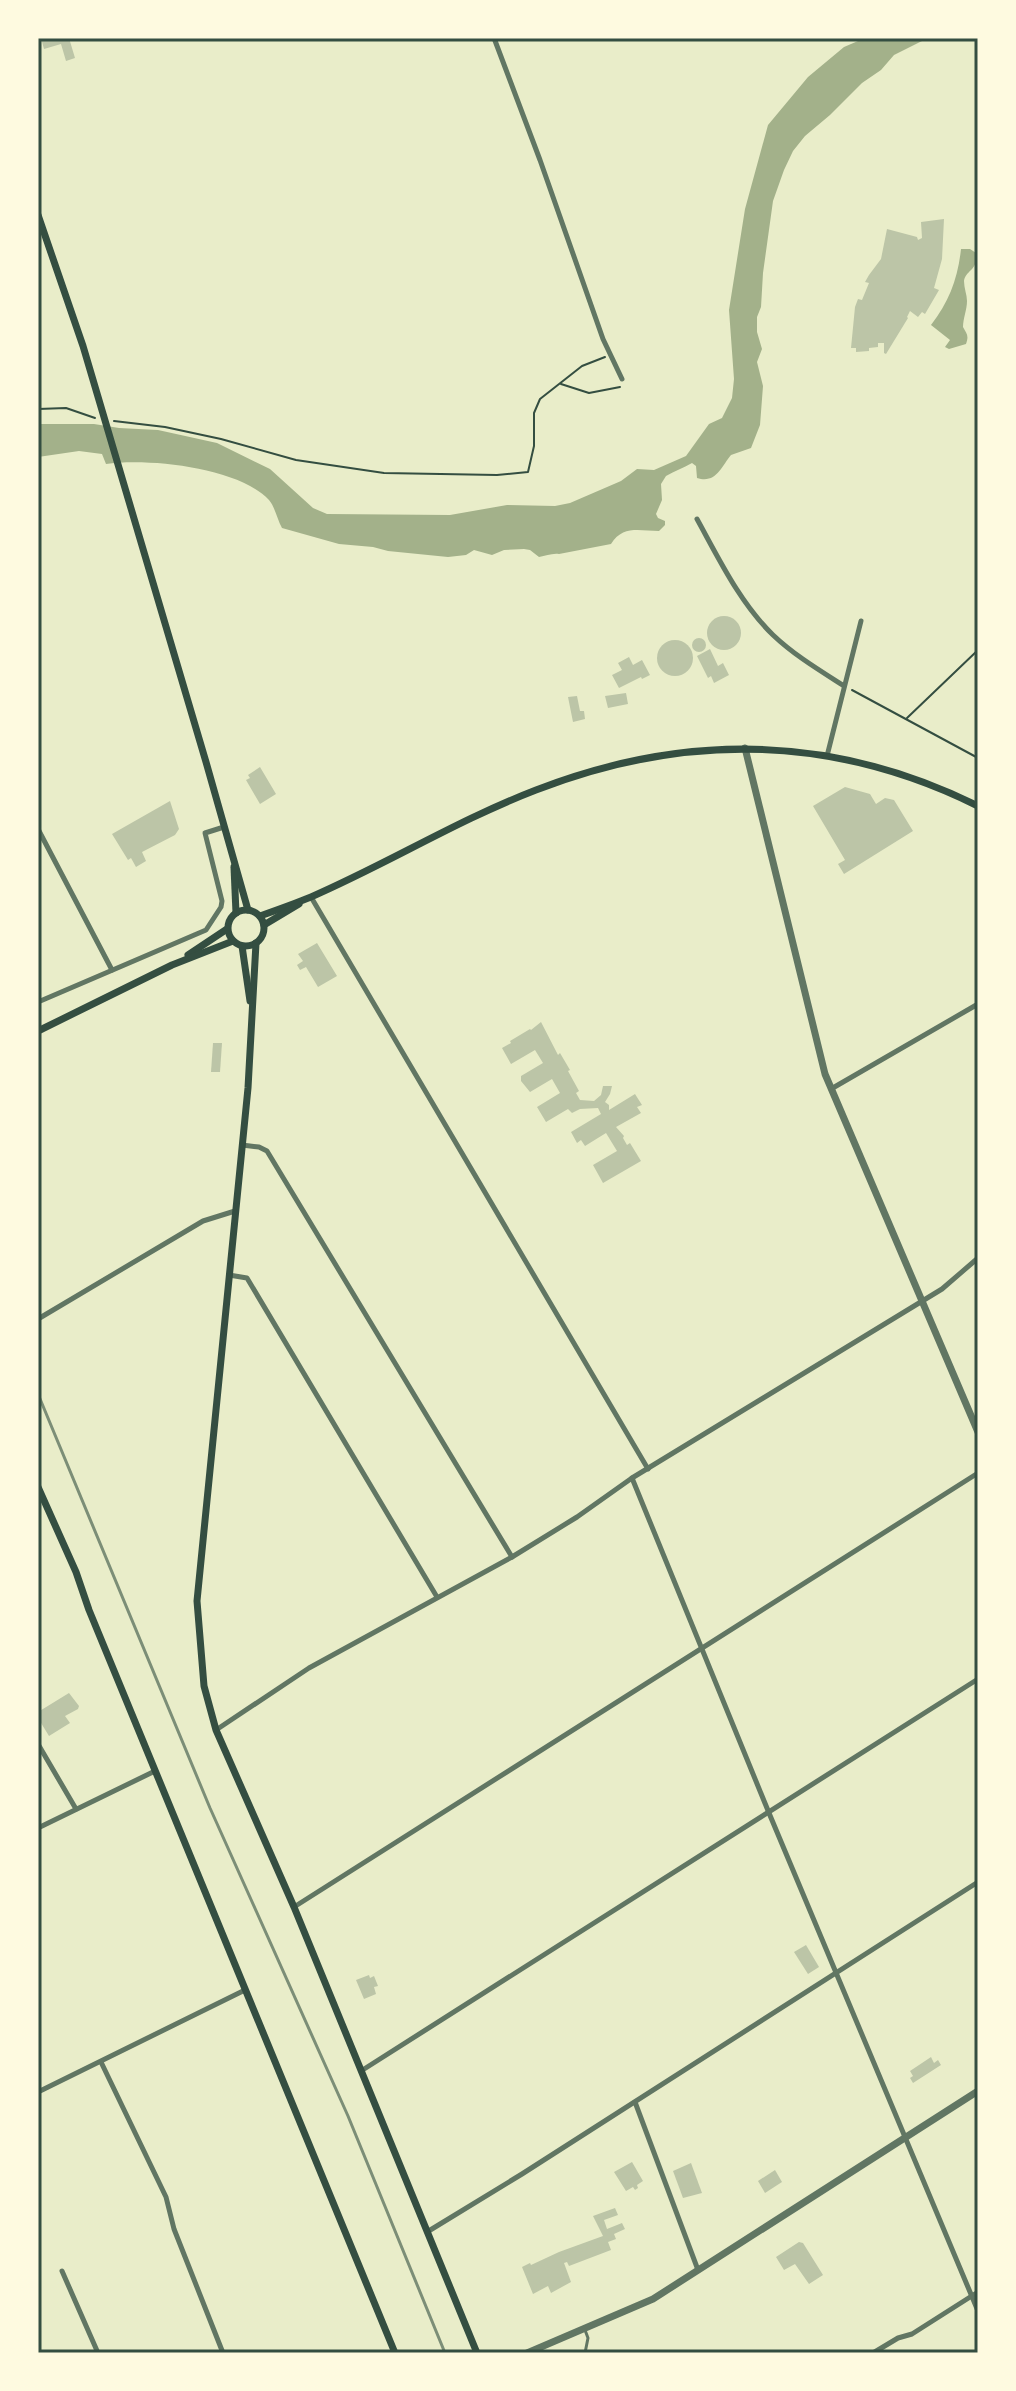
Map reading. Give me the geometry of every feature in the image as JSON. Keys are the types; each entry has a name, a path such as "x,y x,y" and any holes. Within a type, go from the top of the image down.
{"main road":[{"path":"38,215 83,346 248,910"},
{"path":"264,925 311,897 480,814 568,778 655,756 745,748 827,756 901,774 978,806"},
{"path":"234,864 236,913"},
{"path":"260,916 311,897"},
{"path":"172,965 227,929 236,913 248,910 260,916 264,925 262,936 256,943 242,1145 197,1601 204,1686 216,1730 294,1907 477,2353"},
{"path":"227,929 233,941 242,946 256,943"},
{"path":"38,1031 172,965 233,941"},
{"path":"242,946 251,1027"},
{"path":"38,1487 76,1572 395,2353"}],"street":[{"path":"494,38 603,339 622,379"},
{"path":"697,519 758,620 791,651 844,686"},
{"path":"827,756 861,621"},
{"path":"745,748 831,1090 978,1432"},
{"path":"38,1002 194,937 212,924 222,901 205,833 225,827"},
{"path":"38,829 112,970"},
{"path":"311,897 648,1469"},
{"path":"831,1090 978,1004"},
{"path":"242,1145 267,1151 512,1557"},
{"path":"38,1319 203,1221 235,1211"},
{"path":"216,1730 309,1668 512,1557 577,1517 632,1478 923,1301 978,1258"},
{"path":"229,1275 247,1278 437,1597"},
{"path":"294,1907 978,1473"},
{"path":"632,1478 769,1813 975,2294 978,2311"},
{"path":"361,2071 978,1679"},
{"path":"38,1744 76,1809"},
{"path":"38,1828 155,1771"},
{"path":"427,2232 978,1882"},
{"path":"38,2092 245,1990"},
{"path":"101,2062 166,2197 174,2229 223,2353"},
{"path":"527,2353 540,2351 643,2305 978,2091"},
{"path":"635,2102 698,2271"},
{"path":"62,2271 98,2353"},
{"path":"873,2353 898,2338 912,2334 975,2294"}],"lane":[{"path":"585,2329 588,2338 585,2353"}],"path":[{"path":"114,421 165,427 296,460 369,471 436,475 528,472 534,446 536,407 540,399 582,366 605,357"},
{"path":"560,383 589,393 620,388"},
{"path":"38,409 66,408 89,418 101,419"},
{"path":"906,718 978,650"},
{"path":"844,686 978,758"}],"shaded area":[{"path":"865,38 928,38 894,55 805,136 793,151 773,201 761,307 757,317 762,349 757,362 763,386 760,425 751,448 731,455 713,477 697,478 696,466 692,463 666,476 661,484 662,500 656,514 665,521 665,525 659,531 626,532 611,544 539,557 524,549 504,550 492,555 474,550 466,555 448,557 388,551 339,544 282,528 269,500 255,489 215,473 145,462 106,464 102,454 79,451 38,457 38,424 94,424 158,430 217,443 270,469 313,508 327,514 450,515 507,505 555,506 570,503 621,481 637,469 654,470 686,456 709,424 722,418 732,398 734,379 729,310 745,209 768,125 808,77 844,47"},
{"path":"961,249 976,253 974,267 964,281 967,301 963,327 967,339 966,344 949,349 945,347 950,340 931,325 952,289"}],"building":[{"path":"41,38 69,38 75,58 66,61 61,44 44,49"},
{"path":"944,219 942,259 934,288 939,290 925,314 922,312 918,317 910,311 886,354 884,343 878,343 878,347 869,348 869,351 856,352 856,348 851,348 855,307 858,299 862,300 869,283 865,282 881,259 887,229 917,237 918,240 922,238 921,222"},
{"path":"724,616 736,621 741,633 736,645 724,650 712,645 707,633 712,621"},
{"path":"699,638 706,645 699,652 692,645"},
{"path":"675,640 687,646 693,658 687,670 675,676 663,670 657,658 663,646"},
{"path":"710,649 718,666 723,663 729,675 714,683 711,676 708,678 697,656"},
{"path":"629,657 633,665 642,660 650,675 619,688 612,675 622,670 618,663"},
{"path":"626,693 628,704 608,708 605,696"},
{"path":"577,696 585,719 573,722 568,697"},
{"path":"260,767 276,794 260,804 246,780"},
{"path":"845,787 870,794 876,804 885,798 894,800 913,831 844,874 838,864 845,860 813,806"},
{"path":"170,801 179,829 175,835 142,852 146,861 136,867 112,834"},
{"path":"317,943 337,976 318,987 306,967 300,970 297,965 303,961 298,954"},
{"path":"541,1022 558,1055 560,1053 570,1070 580,1100 594,1101 601,1095 603,1086 612,1086 605,1102 609,1110 635,1094 642,1105 637,1107 641,1113 616,1127 641,1161 603,1183 593,1165 617,1151 606,1133 585,1146 581,1140 577,1143 571,1132 601,1114 598,1108 580,1109 572,1113 568,1109 546,1122 537,1107 560,1093 552,1079 530,1092 521,1081 521,1076 543,1063 535,1050 511,1064 502,1048"},
{"path":"213,1043 222,1043 220,1072 211,1072"},
{"path":"69,1693 78,1709 65,1716 70,1723 49,1736 38,1718 38,1712"},
{"path":"806,1945 819,1967 808,1974 794,1952"},
{"path":"369,1975 370,1978 374,1976 378,1986 374,1987 376,1994 364,1999 356,1980"},
{"path":"931,2057 934,2063 938,2060 941,2065 913,2083 910,2071"},
{"path":"632,2162 643,2181 635,2190 633,2187 626,2191 614,2172"},
{"path":"691,2163 702,2193 683,2198 673,2171"},
{"path":"775,2170 782,2182 765,2193 758,2181"},
{"path":"615,2208 618,2215 604,2220 607,2229 622,2223 625,2229 614,2234 616,2239 608,2242 611,2250 569,2266 567,2262 564,2263 571,2282 551,2293 548,2286 533,2294 522,2267 603,2236 593,2216"},
{"path":"799,2242 803,2243 823,2275 809,2284 795,2264 784,2270 776,2257"}],"railway":[{"path":"38,1394 210,1808 348,2116 445,2353"}]}
